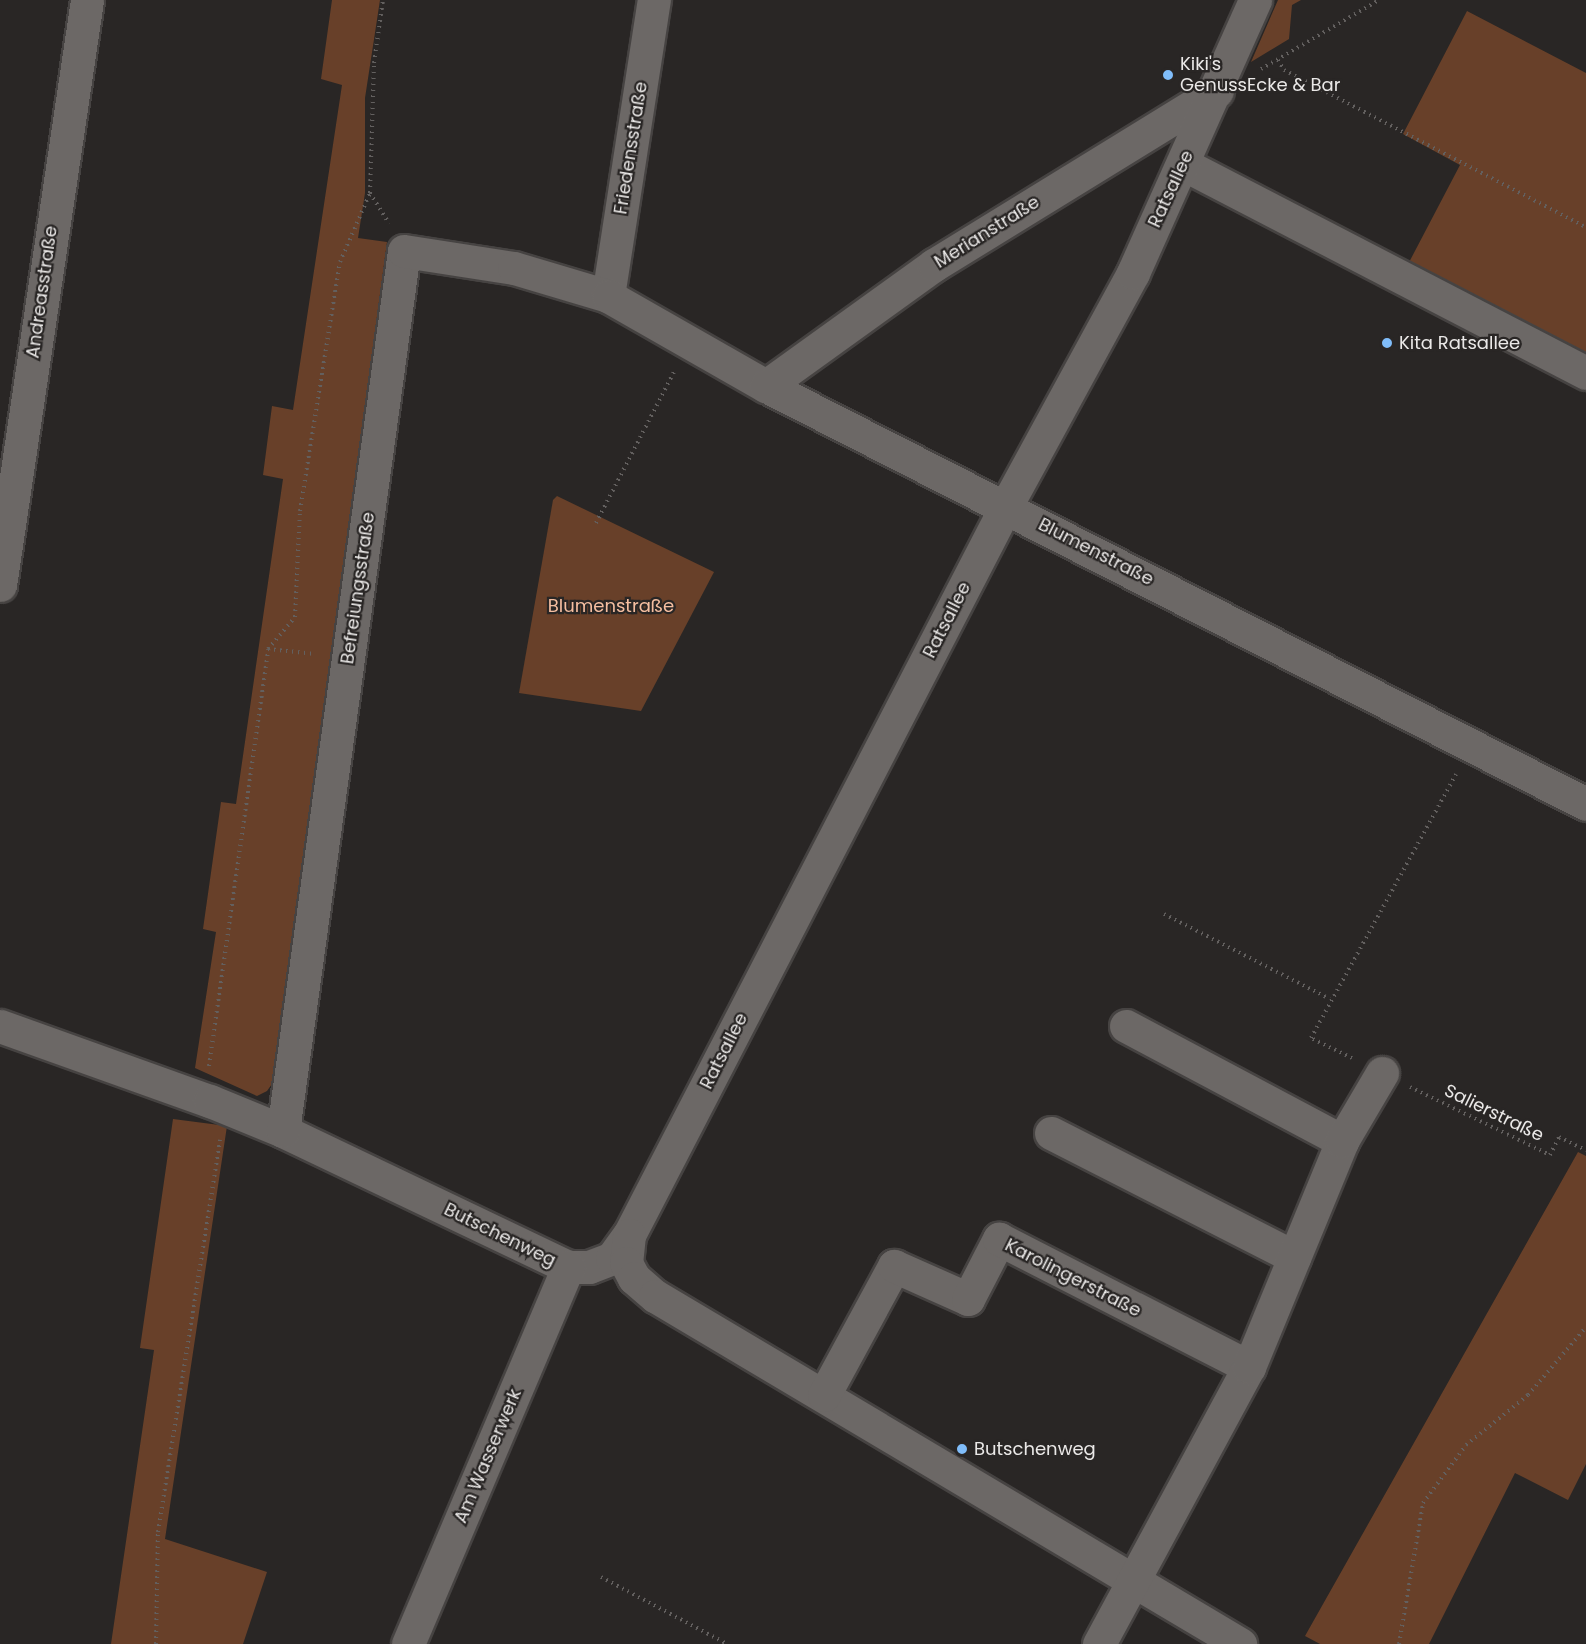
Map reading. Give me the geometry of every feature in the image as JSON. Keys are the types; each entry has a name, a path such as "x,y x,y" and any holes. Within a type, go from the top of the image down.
{"street":[{"name":"Andreasstraße","path":"0,585 87,0"},
{"name":"Friedensstraße","path":"608,296 654,0"},
{"name":"Ratsallee","path":"629,1235 1006,506 1133,273 1217,91 1255,0"},
{"path":"1234,52 1265,0"},
{"name":"Merianstraße","path":"766,386 934,265 1217,91"},
{"path":"1183,164 1586,373"},
{"name":"Befreiungsstraße","path":"283,1131 404,251 514,268 608,296"},
{"name":"Blumenstraße","path":"608,296 766,386 1473,744 1586,804"},
{"name":"Butschenweg","path":"0,1026 210,1101 283,1131 568,1268 589,1267 612,1258 629,1235"},
{"path":"1126,1026 1342,1141"},
{"path":"1100,1644 1249,1367 1342,1141 1382,1073"},
{"path":"1051,1133 1294,1257"},
{"path":"629,1235 626,1263 634,1278 656,1296 1240,1644"},
{"name":"Karolingerstraße","path":"824,1395 894,1266 968,1299 999,1239 1249,1367"},
{"name":"Am Wasserwerk","path":"408,1644 568,1268"}],"path":[{"path":"156,1644 158,1532 222,1129 210,1101 209,1064 268,649 295,617 300,511 340,261 370,193 374,63 383,0"},
{"path":"1217,91 1278,60 1379,0"},
{"path":"1278,60 1284,70 1586,226"},
{"path":"596,523 689,342"},
{"path":"268,649 349,657"},
{"path":"1382,1073 1311,1038 1330,999 1473,744"},
{"path":"1164,914 1330,999"},
{"name":"Salierstraße","path":"1382,1073 1550,1155 1559,1137 1586,1150"},
{"path":"1399,1644 1423,1503 1466,1446 1528,1395 1586,1328"},
{"path":"601,1577 728,1644"}],"green space":[{"path":"332,0 380,0 365,98 365,193 358,238 387,242 274,1081 267,1091 257,1096 195,1068 216,932 203,929 221,802 236,804 283,479 263,475 272,406 293,410 342,85 321,79"},
{"path":"1278,0 1301,0 1292,5 1289,39 1251,62"},
{"path":"1467,11 1586,73 1586,363 1405,270 1460,165 1403,134"},
{"name":"Blumenstraße","path":"557,496 714,572 641,711 519,693 553,500"},
{"path":"173,1119 227,1126 165,1539 267,1572 243,1644 111,1644 154,1350 140,1348"},
{"path":"1578,1152 1586,1156 1586,1464 1568,1500 1515,1473 1429,1644 1320,1644 1305,1636"}],"place":[{"name":"Kiki's GenussEcke & Bar","path":"1168,75"},
{"name":"Kita Ratsallee","path":"1387,343"},
{"name":"Butschenweg","path":"962,1449"}]}
